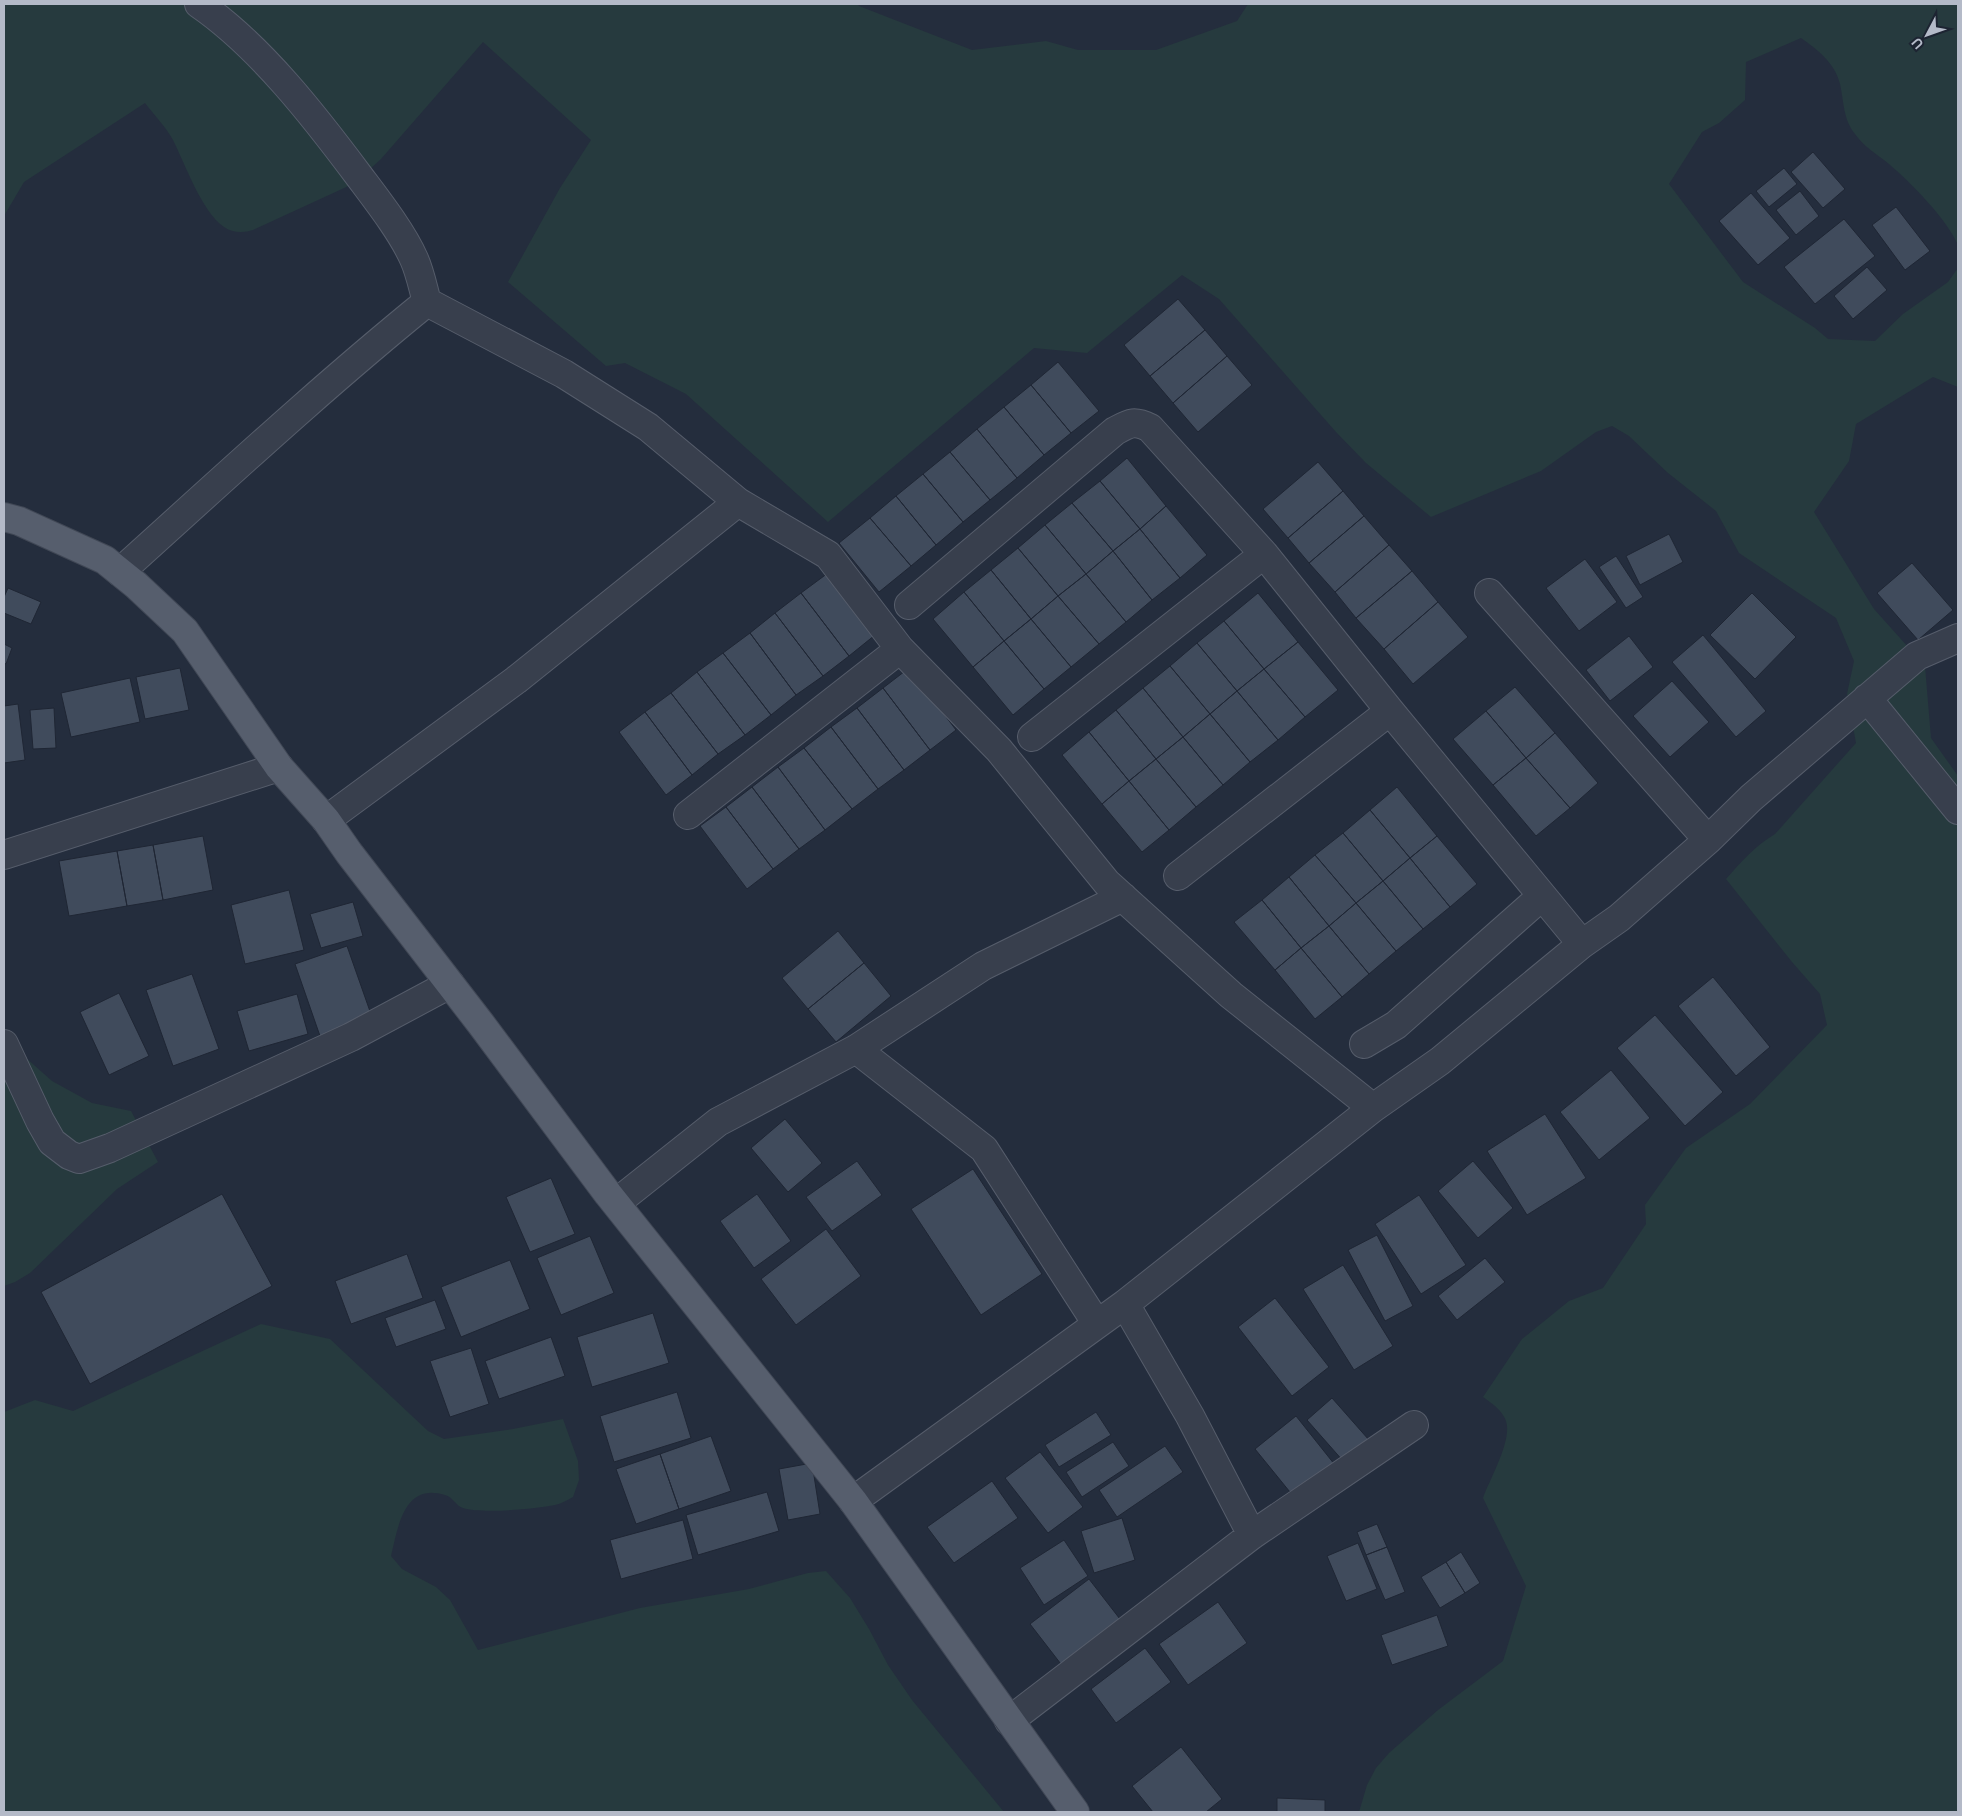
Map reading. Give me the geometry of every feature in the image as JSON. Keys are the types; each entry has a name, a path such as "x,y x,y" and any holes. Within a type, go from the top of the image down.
{"main road":[{"path":"4,517 19,521 105,560 185,631 279,767 326,820 349,853 616,1203 853,1501 1075,1812"}],"street":[{"path":"199,4 240,37 302,102 340,150 382,207 414,258 428,302 564,374 648,427 738,502 828,555 900,649 998,750 1107,883 1231,995 1373,1108"},
{"path":"120,572 310,401 382,338 428,302"},
{"path":"910,606 1115,431 1126,425 1138,422 1154,433 1264,554 1390,711 1582,944"},
{"path":"326,820 516,680 738,502"},
{"path":"1032,737 1264,554"},
{"path":"1489,593 1708,840"},
{"path":"853,1501 1125,1304 1373,1108 1440,1062 1582,944 1619,918 1708,840 1751,798 1917,656 1958,638"},
{"path":"688,815 900,649"},
{"path":"1867,698 1958,810"},
{"path":"1178,876 1390,711"},
{"path":"4,855 279,767"},
{"path":"1364,1044 1396,1025 1542,896"},
{"path":"616,1203 718,1122 856,1049 983,966 1123,897"},
{"path":"4,1044 42,1126 52,1142 69,1155 79,1159 119,1144 351,1037 450,984"},
{"path":"856,1049 984,1149 1097,1324"},
{"path":"1125,1304 1190,1416 1252,1535"},
{"path":"1009,1720 1252,1535 1414,1425"}],"green space":[{"path":"4,4 857,4 972,50 1046,41 1078,50 1156,50 1237,21 1248,4 1958,4 1958,245 1937,213 1918,191 1858,138 1848,122 1838,76 1830,63 1801,38 1746,62 1745,100 1719,123 1702,132 1669,184 1743,282 1815,328 1828,339 1875,341 1903,314 1948,282 1958,268 1958,387 1933,377 1856,424 1849,461 1814,512 1874,609 1925,666 1931,738 1958,776 1958,1812 1359,1812 1367,1785 1376,1768 1389,1753 1438,1710 1503,1661 1526,1586 1483,1498 1502,1453 1507,1426 1502,1413 1483,1397 1522,1339 1569,1301 1603,1288 1646,1224 1645,1205 1686,1148 1750,1104 1827,1025 1820,994 1726,879 1743,860 1775,834 1856,743 1847,694 1854,661 1836,618 1739,553 1716,511 1668,473 1629,436 1612,426 1596,432 1541,471 1431,517 1366,463 1336,432 1219,299 1182,275 1087,353 1034,348 828,522 686,394 625,363 606,366 508,282 560,188 591,140 483,42 381,159 355,183 253,230 234,231 224,227 216,220 201,199 170,135 145,103 24,182 4,216"},
{"path":"4,1050 25,1057 52,1081 92,1103 131,1111 158,1162 117,1189 30,1273 4,1286"},
{"path":"261,1324 330,1339 428,1431 444,1439 513,1429 563,1419 578,1461 579,1480 573,1497 560,1504 546,1507 483,1511 463,1508 448,1496 431,1493 420,1495 412,1501 400,1521 391,1556 402,1569 436,1587 450,1600 478,1650 640,1608 749,1589 808,1573 826,1571 850,1598 888,1665 912,1700 1004,1812 4,1812 4,1412 35,1400 73,1411"}],"building":[{"path":"1813,152 1845,189 1823,208 1791,172"},
{"path":"1784,168 1797,184 1769,207 1756,191"},
{"path":"1800,191 1819,216 1796,235 1776,210"},
{"path":"1751,193 1790,238 1758,265 1719,221"},
{"path":"1896,207 1930,251 1905,270 1872,225"},
{"path":"1844,219 1875,256 1815,304 1784,267"},
{"path":"1867,267 1887,290 1853,319 1834,296"},
{"path":"1178,299 1205,330 1150,376 1124,345"},
{"path":"1205,330 1227,356 1173,403 1150,376"},
{"path":"1227,356 1252,385 1198,432 1173,403"},
{"path":"1058,362 1099,411 1071,433 1031,385"},
{"path":"1031,385 1071,433 1044,455 1004,407"},
{"path":"1004,407 1044,455 1017,478 977,429"},
{"path":"977,429 1017,478 990,500 950,452"},
{"path":"950,452 990,500 963,522 923,474"},
{"path":"1127,458 1166,506 1140,529 1100,481"},
{"path":"1318,462 1343,491 1288,538 1263,509"},
{"path":"923,474 963,522 936,545 896,496"},
{"path":"1100,481 1140,529 1113,551 1072,503"},
{"path":"1343,491 1364,516 1309,563 1288,538"},
{"path":"896,496 936,545 911,566 870,518"},
{"path":"1072,503 1113,551 1086,574 1045,525"},
{"path":"1166,506 1207,555 1180,578 1140,529"},
{"path":"1364,516 1389,545 1335,592 1309,563"},
{"path":"870,518 911,566 879,592 839,543"},
{"path":"1045,525 1086,574 1058,596 1018,548"},
{"path":"1140,529 1180,578 1152,600 1113,551"},
{"path":"1669,534 1683,562 1640,585 1626,556"},
{"path":"1389,545 1412,571 1356,618 1335,592"},
{"path":"1018,548 1058,596 1031,619 991,570"},
{"path":"1113,551 1152,600 1126,622 1086,574"},
{"path":"1616,556 1643,597 1626,608 1599,567"},
{"path":"1585,559 1617,602 1579,631 1546,588"},
{"path":"1912,563 1953,610 1918,640 1877,593"},
{"path":"991,570 1031,619 1004,641 964,592"},
{"path":"1412,571 1438,602 1384,649 1356,618"},
{"path":"828,573 875,635 849,656 801,593"},
{"path":"1086,574 1126,622 1099,644 1058,596"},
{"path":"8,588 41,602 31,624 4,613 4,597"},
{"path":"964,592 1004,641 973,667 933,619"},
{"path":"801,593 849,656 823,676 775,613"},
{"path":"1258,593 1298,642 1264,669 1224,621"},
{"path":"1752,593 1796,637 1755,679 1710,635"},
{"path":"1058,596 1099,644 1071,667 1031,619"},
{"path":"1438,602 1468,637 1413,684 1384,649"},
{"path":"775,613 823,676 796,695 750,633"},
{"path":"1031,619 1071,667 1044,689 1004,641"},
{"path":"1224,621 1264,669 1237,691 1197,643"},
{"path":"750,633 796,695 771,715 723,653"},
{"path":"1703,635 1766,711 1736,737 1672,662"},
{"path":"1629,636 1653,667 1610,701 1586,670"},
{"path":"1004,641 1044,689 1013,715 973,667"},
{"path":"1298,642 1338,690 1305,717 1264,669"},
{"path":"1197,643 1237,691 1210,714 1170,666"},
{"path":"4,644 12,648 6,664 4,663"},
{"path":"723,653 771,715 745,735 697,672"},
{"path":"1170,666 1210,714 1183,737 1143,688"},
{"path":"180,668 189,710 145,719 136,677"},
{"path":"909,668 956,730 930,750 883,688"},
{"path":"1264,669 1305,717 1278,740 1237,691"},
{"path":"697,672 745,735 718,754 671,693"},
{"path":"130,678 140,722 71,737 61,693"},
{"path":"1672,681 1709,722 1670,757 1633,716"},
{"path":"1515,687 1555,733 1526,758 1486,711"},
{"path":"883,688 930,750 904,770 857,708"},
{"path":"1143,688 1183,737 1156,759 1116,710"},
{"path":"1237,691 1278,740 1250,762 1210,714"},
{"path":"671,693 718,754 692,775 645,712"},
{"path":"18,704 25,760 4,763 4,706"},
{"path":"54,708 56,748 33,749 30,710"},
{"path":"857,708 904,770 878,789 831,727"},
{"path":"1116,710 1156,759 1129,781 1089,732"},
{"path":"1486,711 1526,758 1493,785 1453,739"},
{"path":"645,712 692,775 666,795 619,732"},
{"path":"1210,714 1250,762 1223,785 1183,737"},
{"path":"831,727 878,789 852,809 804,748"},
{"path":"1089,732 1129,781 1102,804 1062,755"},
{"path":"1555,733 1598,783 1570,808 1526,758"},
{"path":"1183,737 1223,785 1196,807 1156,759"},
{"path":"804,748 852,809 825,830 778,767"},
{"path":"1526,758 1570,808 1536,836 1493,785"},
{"path":"1156,759 1196,807 1169,830 1129,781"},
{"path":"778,767 825,830 799,849 752,787"},
{"path":"1129,781 1169,830 1142,852 1102,804"},
{"path":"752,787 799,849 773,869 726,807"},
{"path":"1397,787 1437,836 1410,858 1370,810"},
{"path":"726,807 773,869 747,889 700,826"},
{"path":"1370,810 1410,858 1383,881 1343,833"},
{"path":"1343,833 1383,881 1356,903 1315,855"},
{"path":"203,836 213,890 163,900 153,845"},
{"path":"1437,836 1477,884 1450,907 1410,858"},
{"path":"153,845 163,900 127,906 117,851"},
{"path":"117,851 127,906 69,916 59,861"},
{"path":"1315,855 1356,903 1329,926 1289,877"},
{"path":"1410,858 1450,907 1423,929 1383,881"},
{"path":"1289,877 1329,926 1301,948 1262,900"},
{"path":"1383,881 1423,929 1396,951 1356,903"},
{"path":"289,890 304,950 245,964 231,905"},
{"path":"1262,900 1301,948 1275,970 1234,922"},
{"path":"353,902 363,936 321,948 310,914"},
{"path":"1356,903 1396,951 1369,974 1329,926"},
{"path":"1329,926 1369,974 1342,997 1301,948"},
{"path":"838,931 864,963 808,1009 782,978"},
{"path":"347,946 372,1017 320,1036 295,964"},
{"path":"1301,948 1342,997 1315,1019 1275,970"},
{"path":"864,963 891,996 836,1042 808,1009"},
{"path":"192,974 219,1049 173,1066 146,990"},
{"path":"1713,977 1770,1047 1736,1076 1678,1006"},
{"path":"119,993 149,1056 109,1075 80,1012"},
{"path":"297,994 308,1034 249,1051 237,1011"},
{"path":"1655,1015 1723,1092 1685,1126 1617,1048"},
{"path":"1611,1070 1650,1118 1599,1160 1560,1112"},
{"path":"1545,1114 1586,1178 1527,1215 1487,1151"},
{"path":"785,1119 822,1163 788,1192 751,1148"},
{"path":"857,1161 882,1195 832,1231 806,1197"},
{"path":"1473,1161 1513,1208 1478,1238 1438,1191"},
{"path":"973,1169 1042,1274 981,1315 911,1209"},
{"path":"551,1178 575,1234 530,1252 506,1197"},
{"path":"222,1194 272,1286 90,1384 41,1292"},
{"path":"757,1194 791,1241 754,1268 720,1221"},
{"path":"1419,1195 1466,1265 1421,1294 1375,1224"},
{"path":"826,1229 861,1276 796,1325 761,1279"},
{"path":"1377,1235 1413,1306 1385,1321 1348,1250"},
{"path":"590,1236 614,1293 561,1315 537,1258"},
{"path":"407,1254 423,1298 351,1324 335,1281"},
{"path":"1485,1258 1505,1282 1457,1320 1438,1296"},
{"path":"510,1260 530,1309 461,1337 441,1287"},
{"path":"1343,1265 1393,1346 1354,1370 1303,1289"},
{"path":"1275,1298 1329,1367 1292,1396 1238,1327"},
{"path":"435,1300 446,1329 396,1347 385,1318"},
{"path":"653,1313 669,1363 592,1387 577,1337"},
{"path":"551,1337 565,1376 499,1399 485,1361"},
{"path":"471,1348 489,1404 450,1417 430,1361"},
{"path":"677,1392 691,1438 614,1462 600,1416"},
{"path":"1332,1398 1369,1440 1344,1462 1307,1420"},
{"path":"1096,1412 1111,1435 1059,1467 1045,1445"},
{"path":"1296,1416 1335,1465 1294,1497 1255,1449"},
{"path":"711,1436 731,1491 679,1509 660,1454"},
{"path":"1113,1442 1129,1466 1082,1497 1066,1472"},
{"path":"1165,1446 1183,1472 1117,1517 1099,1490"},
{"path":"1040,1452 1083,1507 1048,1533 1005,1478"},
{"path":"660,1454 679,1509 636,1524 616,1469"},
{"path":"812,1463 820,1514 788,1520 779,1469"},
{"path":"992,1481 1018,1518 954,1563 927,1527"},
{"path":"767,1492 779,1531 698,1555 686,1515"},
{"path":"1122,1518 1135,1560 1094,1573 1081,1531"},
{"path":"683,1520 693,1559 621,1579 610,1540"},
{"path":"1377,1524 1387,1547 1366,1555 1357,1532"},
{"path":"1064,1540 1088,1576 1044,1605 1020,1568"},
{"path":"1358,1543 1377,1589 1346,1601 1327,1556"},
{"path":"1387,1547 1405,1592 1385,1600 1366,1555"},
{"path":"1461,1552 1480,1583 1465,1593 1446,1562"},
{"path":"1446,1562 1465,1593 1440,1608 1421,1577"},
{"path":"1089,1579 1123,1623 1064,1668 1030,1624"},
{"path":"1218,1602 1247,1643 1188,1685 1159,1644"},
{"path":"1437,1615 1448,1646 1392,1665 1381,1635"},
{"path":"1145,1648 1171,1682 1116,1723 1091,1689"},
{"path":"1181,1747 1222,1799 1206,1812 1153,1812 1132,1786"},
{"path":"1277,1798 1325,1800 1325,1812 1277,1812"}]}
